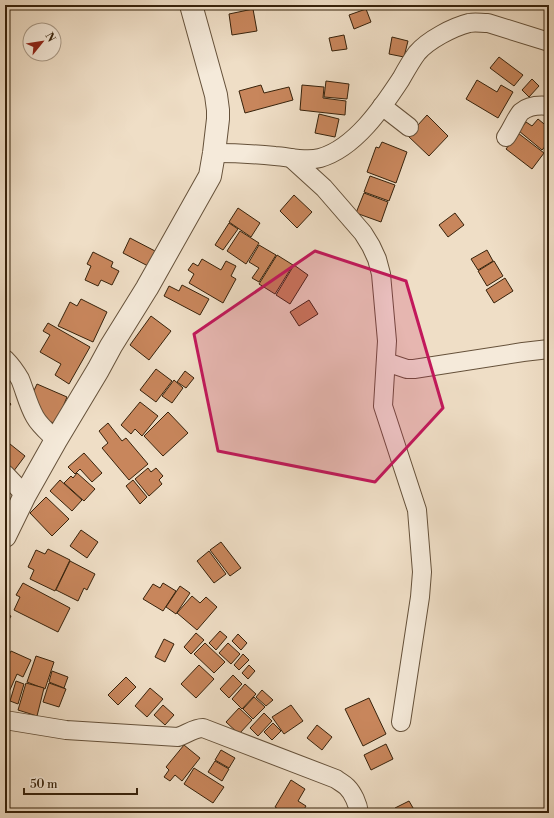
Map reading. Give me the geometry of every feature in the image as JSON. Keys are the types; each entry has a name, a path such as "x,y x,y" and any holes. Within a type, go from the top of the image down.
{"street":[{"path":"5,536 25,495 56,440 147,288 210,176 214,153 218,110 216,95 191,5"},
{"path":"214,153 250,154 312,159 320,158 344,146 370,122 424,45 440,35 469,23 488,23 549,42"},
{"path":"506,138 520,112 539,105 549,106"},
{"path":"382,106 409,127"},
{"path":"291,158 324,188 363,234 377,259 381,274 387,341 383,406 417,510 422,572 420,597 401,722"},
{"path":"386,362 407,369 422,368 549,349"},
{"path":"5,359 19,378 38,422 56,440"},
{"path":"5,474 25,495"},
{"path":"5,720 66,730 178,737 196,728 203,728 336,779 347,787 353,796 359,813"}],"highlighted area":[{"path":"315,251 406,281 443,408 375,482 218,451 194,334"}],"building":[{"path":"253,9 257,31 232,35 229,14"},
{"path":"366,9 371,22 354,29 349,15"},
{"path":"344,35 347,49 332,51 329,38"},
{"path":"392,37 408,41 404,57 389,54"},
{"path":"499,57 523,75 514,86 490,68"},
{"path":"532,79 539,86 529,97 522,90"},
{"path":"477,80 497,92 501,85 513,92 498,118 466,99"},
{"path":"326,81 349,84 347,99 324,97"},
{"path":"261,85 264,93 289,87 293,100 245,113 239,91"},
{"path":"302,85 324,87 323,98 346,101 345,115 300,110"},
{"path":"319,114 339,119 335,137 315,133"},
{"path":"427,115 448,136 429,156 408,136"},
{"path":"538,119 549,128 549,142 542,150 519,131 526,122 532,126"},
{"path":"518,133 544,153 532,169 506,149"},
{"path":"382,142 407,152 396,183 367,172 376,147 379,148"},
{"path":"370,176 395,185 389,201 364,192"},
{"path":"364,193 388,202 381,222 356,213"},
{"path":"294,195 312,212 297,228 280,211"},
{"path":"238,208 260,223 251,237 229,222"},
{"path":"455,213 464,225 448,237 439,225"},
{"path":"229,223 238,229 223,250 215,245"},
{"path":"240,231 259,243 246,264 227,251"},
{"path":"130,238 155,251 148,266 123,253"},
{"path":"259,245 276,255 259,282 252,278 259,268 249,262"},
{"path":"487,250 493,261 478,270 471,259"},
{"path":"93,252 113,262 111,267 119,271 112,285 101,280 98,286 85,280 91,266 87,264"},
{"path":"277,255 293,265 275,294 259,284"},
{"path":"202,259 221,270 226,261 236,266 231,276 236,279 223,303 189,283 194,274 188,270 193,263 198,266"},
{"path":"494,261 503,276 487,286 478,271"},
{"path":"294,265 308,275 290,304 276,295"},
{"path":"505,278 513,291 494,303 486,290"},
{"path":"182,285 209,299 200,315 164,296 169,286 179,291"},
{"path":"81,299 107,312 93,342 58,326 70,302 77,306"},
{"path":"309,300 318,314 299,326 290,312"},
{"path":"151,316 171,331 149,360 130,345"},
{"path":"48,323 90,347 69,384 55,375 61,364 40,352 50,335 43,331"},
{"path":"156,369 172,381 156,402 140,390"},
{"path":"185,371 194,378 186,388 177,382"},
{"path":"174,380 183,388 172,403 162,396"},
{"path":"37,384 67,397 56,424 36,416 30,399"},
{"path":"5,398 11,404 5,412"},
{"path":"140,402 158,416 142,436 135,429 131,434 121,425"},
{"path":"168,412 188,433 163,456 144,436"},
{"path":"108,423 122,441 126,438 148,464 129,480 102,448 108,443 99,431"},
{"path":"5,440 25,456 13,472 5,465"},
{"path":"84,453 102,473 92,482 80,469 75,474 68,467"},
{"path":"148,468 151,472 156,468 163,476 159,480 162,484 149,496 135,479"},
{"path":"77,473 95,489 84,501 64,483 71,476 73,478"},
{"path":"60,480 82,500 72,511 50,491"},
{"path":"133,480 147,497 140,504 126,486"},
{"path":"46,497 69,519 52,536 30,513"},
{"path":"81,530 98,542 87,558 70,546"},
{"path":"221,542 241,568 230,576 210,550"},
{"path":"48,549 70,560 55,591 30,579 34,570 28,567 36,550 45,554"},
{"path":"209,551 226,574 214,583 197,561"},
{"path":"70,561 95,574 87,590 84,588 78,601 56,590"},
{"path":"23,583 70,608 58,632 14,610 20,597 16,595"},
{"path":"163,583 176,591 163,611 143,599 153,584 160,588"},
{"path":"180,586 190,593 176,614 166,607"},
{"path":"192,596 200,603 206,597 217,607 197,630 177,613"},
{"path":"5,613 11,616 5,627"},
{"path":"220,631 227,637 216,650 209,643"},
{"path":"196,633 204,640 191,654 184,647"},
{"path":"238,634 247,643 241,650 232,641"},
{"path":"164,639 174,644 165,662 155,657"},
{"path":"205,643 225,662 214,673 194,654"},
{"path":"228,643 240,654 231,664 219,653"},
{"path":"11,651 31,660 23,677 17,674 5,701 5,655 8,657"},
{"path":"243,654 249,660 239,670 234,665"},
{"path":"36,656 54,662 45,689 27,682"},
{"path":"199,665 214,679 196,698 181,684"},
{"path":"249,665 255,671 248,679 242,673"},
{"path":"52,671 68,677 64,688 49,682"},
{"path":"233,675 242,684 229,698 220,689"},
{"path":"126,677 136,687 118,705 108,695"},
{"path":"16,681 24,684 18,704 10,701"},
{"path":"26,683 44,688 37,716 18,710"},
{"path":"49,683 66,689 59,707 43,702"},
{"path":"245,684 256,694 242,709 232,699"},
{"path":"150,688 163,699 147,717 135,706"},
{"path":"262,690 273,700 266,706 256,697"},
{"path":"254,697 265,707 253,719 243,709"},
{"path":"369,698 386,734 363,746 345,709"},
{"path":"163,705 174,715 165,725 154,715"},
{"path":"291,705 303,721 284,734 272,717"},
{"path":"239,708 252,720 239,734 226,722"},
{"path":"264,713 272,721 258,736 250,728"},
{"path":"273,723 281,731 272,740 264,732"},
{"path":"317,725 332,737 322,750 307,738"},
{"path":"386,744 393,759 371,770 364,755"},
{"path":"184,745 200,758 182,781 175,775 170,781 164,777 169,770 166,767"},
{"path":"221,750 235,758 229,768 215,760"},
{"path":"215,761 229,769 222,781 208,772"},
{"path":"194,768 224,787 213,803 184,784"},
{"path":"291,780 305,789 298,801 306,806 302,813 285,813 275,807"},
{"path":"409,801 416,813 397,813 395,808"}]}
